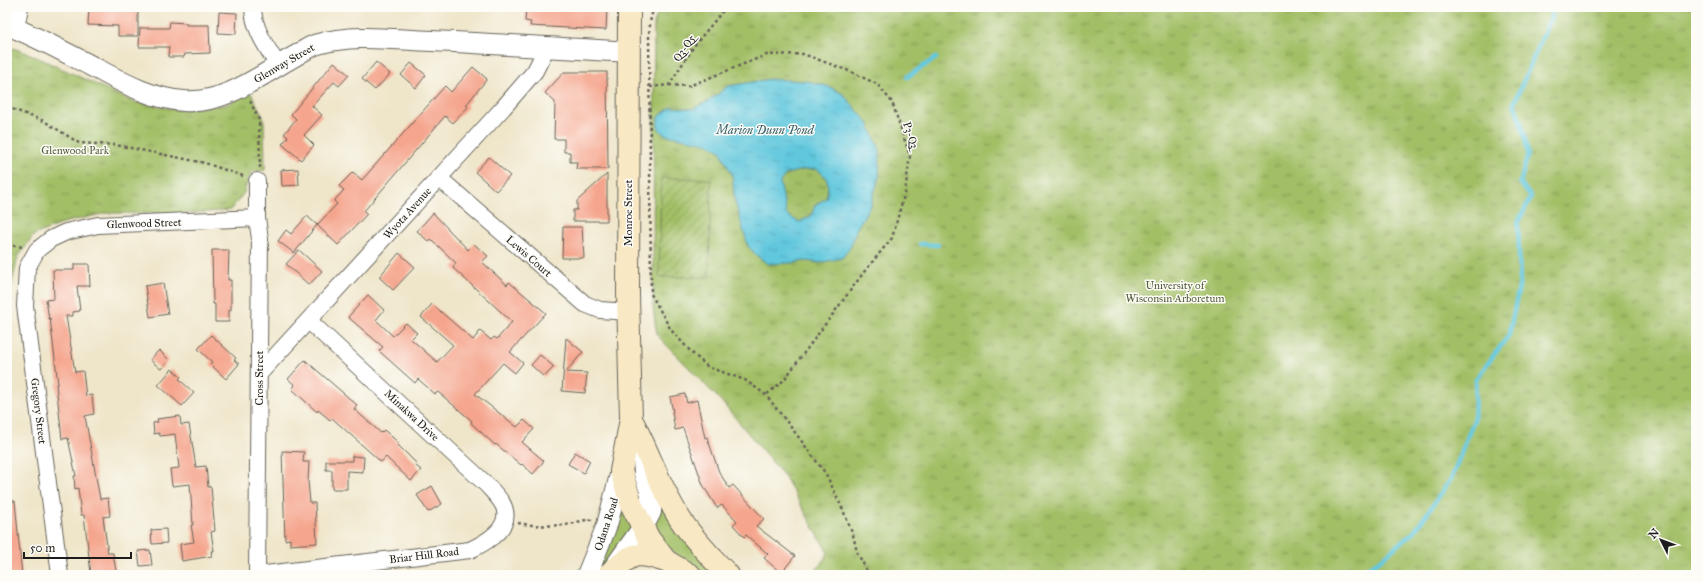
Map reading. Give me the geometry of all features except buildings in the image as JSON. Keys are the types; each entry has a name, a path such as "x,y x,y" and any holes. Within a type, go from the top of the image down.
{"main road":[{"name":"Monroe Street","path":"629,7 629,312 636,428 666,494 680,518 692,536 728,575"},
{"name":"Monroe Street","path":"636,428 621,471 632,506 643,527"},
{"path":"643,527 649,539 666,561"},
{"path":"609,574 627,558 634,555 646,555 666,561 690,575"}],"street":[{"path":"12,27 20,7"},
{"path":"253,7 253,14 264,44 278,65"},
{"name":"Glenway Street","path":"12,27 32,35 130,86 160,97 185,101 199,100 229,93 248,85 278,65 317,44 353,38 629,52"},
{"name":"Wyota Avenue","path":"260,374 535,71 547,47"},
{"name":"Lewis Court","path":"439,178 585,304 600,310 629,312"},
{"name":"Cross Street","path":"257,181 257,218 260,239 260,374 257,575"},
{"name":"Glenwood Street","path":"37,250 51,239 66,232 98,225 257,218"},
{"name":"Gregory Street","path":"37,250 27,268 25,306 60,575"},
{"name":"Minakwa Drive","path":"309,321 488,485 503,505 504,518"},
{"name":"Monroe Street","path":"636,428 644,473 651,494 652,503 651,512 643,527"},
{"name":"Odana Road","path":"587,575 607,525 621,471"},
{"name":"Briar Hill Road","path":"257,575 470,550 493,536 499,530 504,518"},
{"path":"609,574 643,527"}],"path":[{"path":"655,7 651,16 649,34 651,294 671,330 692,354 708,367 745,380 766,395 826,474 853,535 857,552 869,575"},
{"name":"Q3-Q5","path":"669,85 694,46 726,7"},
{"name":"P3-Q3","path":"669,85 689,86 766,55 802,54 849,71 877,84 892,102 910,156 905,192 892,238 859,279 784,380 766,395"},
{"path":"7,107 44,121 79,143 116,145 198,162 257,181 261,174 259,120 248,97 248,85"},
{"path":"650,87 669,85"},
{"path":"504,518 535,525 564,525 587,519 597,521"}],"green space":[{"name":"University of Wisconsin Arboretum","path":"660,7 1696,7 1696,575 813,575 828,553 785,477 720,400 657,335 653,308 654,23"},
{"name":"Glenwood Park","path":"7,46 30,54 134,102 178,110 225,105 251,93 264,119 265,170 251,172 244,193 230,210 183,214 106,213 66,222 34,235 18,257 11,287 7,287"},
{"path":"661,178 711,179 709,277 659,277"},
{"path":"645,453 723,575 708,575 679,557 667,548 651,526"},
{"path":"621,493 636,528 601,575 593,575"}],"water":[{"name":"Marion Dunn Pond","path":"770,79 807,81 830,87 843,94 868,123 880,150 879,177 871,204 856,230 851,246 842,258 819,263 806,261 768,264 757,256 748,246 735,202 732,175 720,151 707,143 665,135 659,129 658,117 671,107 692,109 709,101 728,86","holes":["817,169 824,176 828,185 826,198 815,205 811,216 799,222 787,215 780,182 786,174 803,170"]}],"waterway":[{"path":"1354,575 1376,563 1414,532 1451,479 1474,420 1476,379 1509,335 1520,282 1518,222 1531,197 1520,183 1528,154 1523,129 1514,103 1551,17 1551,7"},
{"path":"907,77 936,58"},
{"path":"920,244 938,245"}]}
